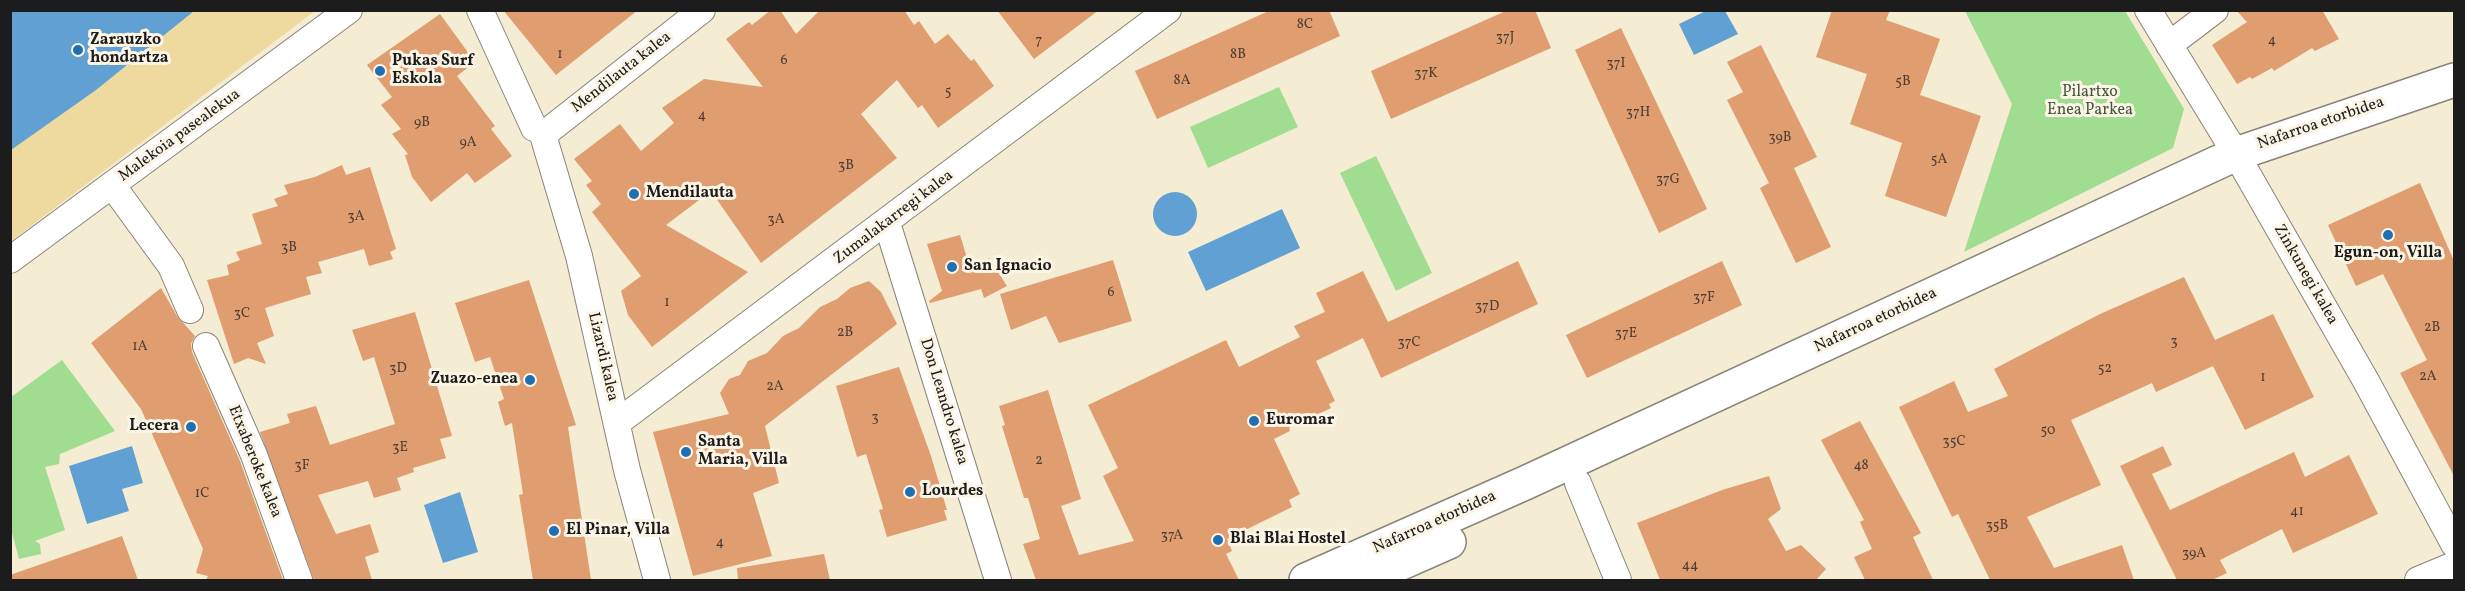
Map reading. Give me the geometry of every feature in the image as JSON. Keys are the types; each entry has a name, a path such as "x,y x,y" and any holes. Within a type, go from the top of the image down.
{"highway":[{"name":"Nafarroa etorbidea","path":"1306,580 2242,163 2454,80"},
{"name":"Nafarroa etorbidea","path":"1363,580 1578,483 2242,163 2319,146 2454,103"}],"street":[{"name":"Malekoia pasealekua","path":"10,260 349,10"},
{"name":"Lizardi kalea","path":"480,10 538,131 579,256 627,470 657,580"},
{"name":"Mendilauta kalea","path":"538,131 702,10"},
{"name":"Zumalakarregi kalea","path":"618,422 887,223 1168,10"},
{"name":"Zinkunegi kalea","path":"2148,10 2242,163 2366,381 2454,544"},
{"path":"2169,45 2215,10"},
{"path":"112,185 171,266 190,310"},
{"name":"Don Leandro kalea","path":"887,223 998,580"},
{"name":"Etxaberoke kalea","path":"206,346 254,455 299,580"},
{"path":"1578,483 1618,580"},
{"path":"2418,580 2454,565"}],"green space":[{"name":"Pilartxo Enea Parkea","path":"1965,11 2125,11 2184,109 2173,148 1964,252 2012,104"},
{"path":"1279,87 1298,127 1208,168 1190,127"},
{"path":"1376,156 1432,273 1396,291 1340,173"},
{"path":"62,360 115,431 60,454 59,464 45,467 65,530 35,541 40,544 41,554 19,559 11,529 11,397"}],"sand":[{"name":"Zarauzko hondartza","path":"11,11 315,11 11,241"}],"water":[{"name":"Zarauzko hondartza","path":"11,10 194,11 96,90 11,150"},
{"path":"1708,10 1725,11 1738,34 1694,55 1679,24"},
{"path":"1175,192 1191,198 1197,214 1191,230 1175,236 1159,230 1153,214 1159,198"},
{"path":"1282,209 1300,248 1206,291 1188,252"},
{"path":"132,446 143,483 122,489 129,511 87,524 69,466"},
{"path":"460,492 478,552 443,563 424,505"}],"building":[{"path":"503,10 638,10 556,75"},
{"path":"771,10 780,10 796,34 820,10 904,10 914,25 919,21 935,44 948,34 971,61 974,59 994,86 938,128 922,105 918,108 897,80 861,114 897,158 761,263 711,191 666,225 748,272 652,347 628,315 621,291 641,276 592,212 601,204 586,185 592,181 574,159 620,124 641,151 674,123 662,108 704,79 763,87 726,39 749,22 752,25"},
{"path":"997,10 1099,10 1034,59"},
{"path":"1271,10 1329,10 1340,36 1157,119 1135,71"},
{"path":"1508,10 1535,10 1551,48 1391,119 1371,71"},
{"path":"1832,10 1890,10 1886,20 1940,39 1920,95 1981,116 1946,217 1885,196 1902,143 1850,124 1867,74 1816,57"},
{"path":"2236,10 2322,10 2339,39 2315,51 2312,48 2274,71 2272,68 2237,84 2212,45 2247,22"},
{"path":"440,14 475,62 457,76 495,126 491,129 512,156 475,183 467,173 431,202 412,177 405,155 408,154 392,134 401,129 381,105 392,97 367,65"},
{"path":"1621,28 1707,209 1659,233 1575,50"},
{"path":"1761,45 1817,157 1794,168 1831,247 1796,263 1760,188 1769,183 1727,100 1743,92 1727,62"},
{"path":"342,165 346,175 370,167 396,249 390,252 393,259 369,266 364,249 318,262 322,273 306,277 311,294 265,308 274,336 257,343 266,364 248,358 234,364 207,280 229,275 227,265 240,260 236,252 262,244 252,214 278,206 274,199 288,194 284,185 315,177"},
{"path":"2420,183 2454,261 2454,476 2400,373 2427,360 2383,274 2356,286 2328,225"},
{"name":"San Ignacio","path":"960,235 971,271 989,258 1007,286 984,298 981,289 930,303 929,301 942,291 927,244"},
{"path":"1113,260 1132,321 1059,343 1046,316 1011,330 1000,294"},
{"name":"Euromar","path":"1518,261 1538,304 1381,378 1363,338 1316,361 1335,401 1329,404 1331,408 1289,428 1290,431 1274,439 1300,494 1289,500 1292,507 1227,539 1232,551 1226,554 1239,580 1036,580 1023,544 1040,539 1028,498 1024,498 1002,426 1005,425 999,406 1048,390 1081,499 1061,506 1079,555 1134,541 1103,476 1118,468 1088,405 1226,340 1239,367 1300,337 1294,326 1325,312 1316,293 1363,271 1388,322"},
{"path":"1722,261 1742,305 1587,378 1566,335"},
{"path":"2184,277 2215,340 2273,314 2314,397 2245,430 2213,366 2156,392 2152,383 2071,420 2101,485 2027,517 2054,568 2122,545 2134,580 1990,580 1958,514 1952,517 1899,407 1954,381 1968,412 2008,396 1994,369 2100,314"},
{"path":"529,280 576,425 568,427 591,580 533,580 519,495 523,494 512,423 505,426 498,402 504,399 490,357 475,362 455,303"},
{"path":"869,281 881,292 897,324 765,426 779,483 753,493 772,556 693,576 653,432 729,414 720,393 729,379 740,375 748,361 767,353 783,336 799,328 820,307 837,299 850,288"},
{"name":"Lecera","path":"161,288 177,316 195,336 191,344 192,352 240,461 283,580 206,580 208,576 196,573 203,549 141,409 91,343"},
{"path":"415,312 452,436 440,439 446,458 413,468 414,472 397,478 401,490 374,498 368,481 318,495 336,534 370,524 379,552 365,557 372,580 314,580 260,432 290,423 287,414 316,406 330,445 395,424 374,357 363,361 352,330"},
{"path":"899,367 931,456 947,510 944,510 947,520 887,537 879,510 883,509 866,454 857,457 836,386"},
{"path":"1860,421 1921,533 1913,537 1933,580 1865,580 1854,557 1872,549 1860,522 1864,520 1821,440"},
{"path":"2163,446 2172,465 2152,474 2170,510 2294,452 2305,477 2349,455 2378,514 2293,553 2282,529 2220,560 2227,573 2212,580 2177,580 2120,466"},
{"path":"1769,476 1781,509 1768,519 1786,551 1801,545 1826,569 1816,580 1660,580 1637,523 1722,490"},
{"path":"122,536 138,580 10,580 10,575"},
{"path":"824,554 830,580 738,580 737,568"}],"place":[{"name":"Zarauzko hondartza","path":"78,50"},
{"name":"Pukas Surf Eskola","path":"380,71"},
{"name":"Mendilauta","path":"634,194"},
{"name":"Egun-on, Villa","path":"2388,235"},
{"name":"San Ignacio","path":"952,267"},
{"name":"Zuazo-enea","path":"530,380"},
{"name":"Euromar","path":"1254,421"},
{"name":"Lecera","path":"191,427"},
{"name":"Santa Maria, Villa","path":"686,452"},
{"name":"Lourdes","path":"910,492"},
{"name":"El Pinar, Villa","path":"554,531"},
{"name":"Blai Blai Hostel","path":"1218,540"}]}
